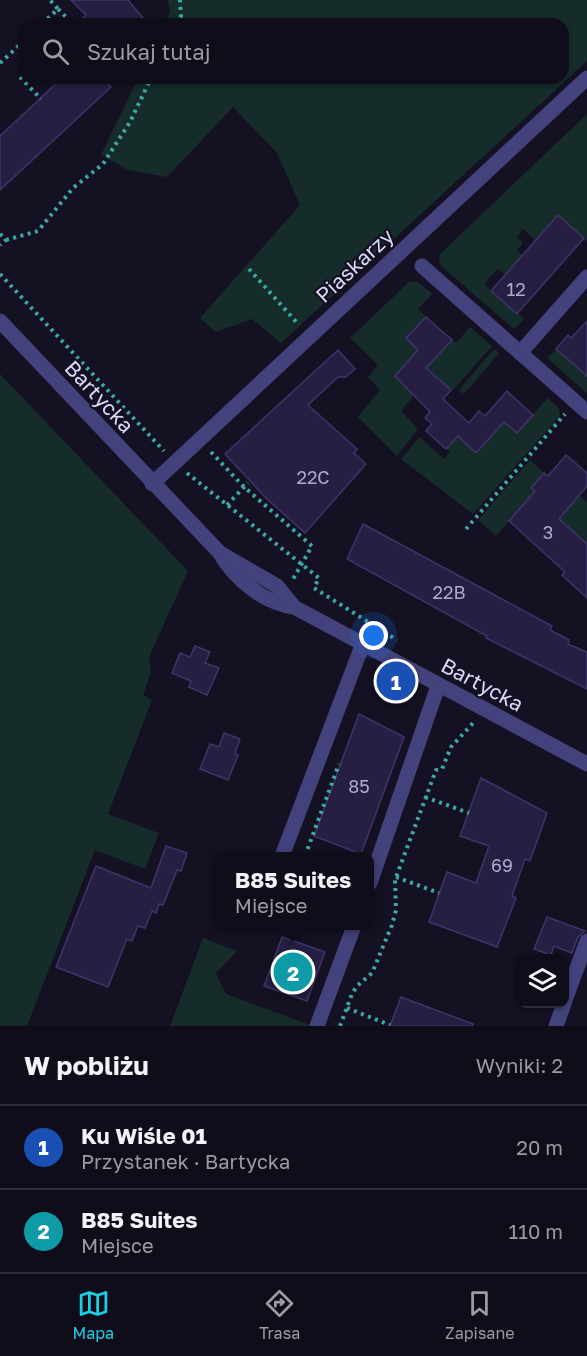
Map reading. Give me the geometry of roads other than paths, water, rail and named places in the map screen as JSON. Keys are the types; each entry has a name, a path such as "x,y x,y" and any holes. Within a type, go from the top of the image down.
{"street":[{"name":"Piaskarzy","path":"153,484 587,78"},
{"path":"422,266 581,407"},
{"path":"520,353 587,277"},
{"name":"Bartycka","path":"0,321 219,552 277,585 294,607 362,646 587,764"},
{"path":"284,852 362,646"},
{"path":"374,869 438,686"},
{"path":"317,1026 353,930"},
{"path":"569,990 587,941"},
{"path":"556,1026 562,1008"}],"place":[{"name":"Ku Wiśle 01","path":"396,681"},
{"name":"B85 Suites","path":"293,972"}]}
